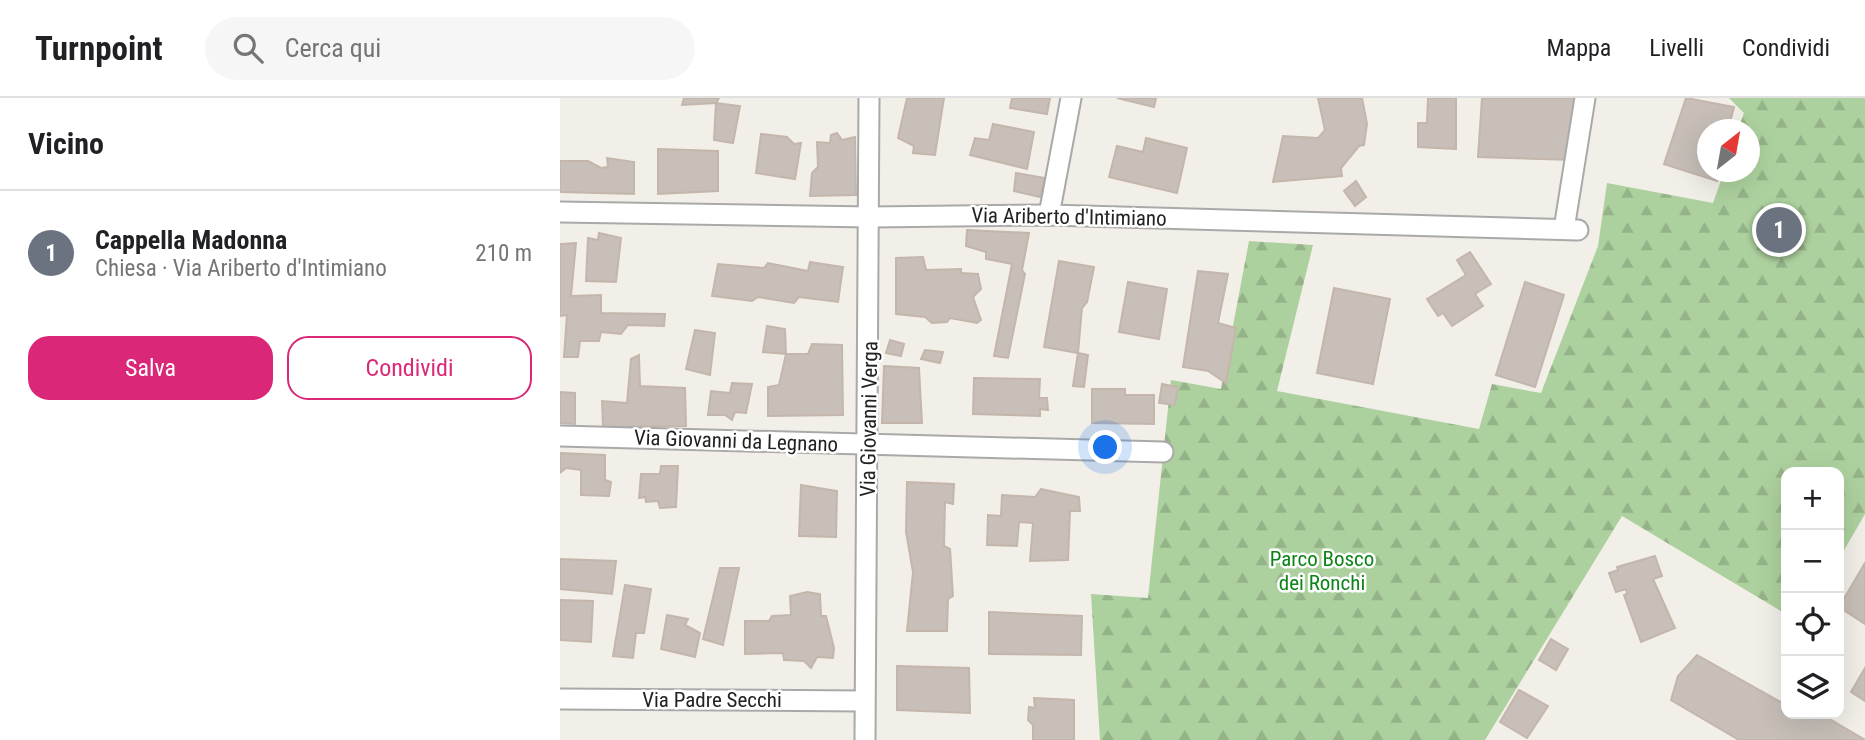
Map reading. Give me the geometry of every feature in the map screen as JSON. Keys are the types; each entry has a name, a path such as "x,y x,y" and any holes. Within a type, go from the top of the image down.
{"street":[{"name":"Via Giovanni Verga","path":"865,740 871,217 869,98"},
{"path":"1049,215 1071,98"},
{"name":"Via Ariberto d'Intimiano","path":"560,212 871,217 1049,215 1571,230 1585,98"},
{"name":"Via Giovanni da Legnano","path":"560,436 1163,452"},
{"name":"Via Padre Secchi","path":"560,699 864,701"}],"green space":[{"name":"Parco Bosco dei Ronchi","path":"1729,98 1865,98 1865,514 1844,550 1844,467 1781,467 1781,611 1622,516 1485,740 1100,740 1091,594 1148,598 1171,380 1221,389 1249,241 1313,245 1277,391 1479,429 1492,384 1541,393 1598,246 1607,183 1713,203 1720,182 1760,182 1760,119 1742,119 1744,113"}],"building":[{"path":"684,98 719,98 716,103 682,105"},
{"path":"907,98 944,98 935,155 913,153 914,146 898,138"},
{"path":"1012,98 1050,98 1047,114 1010,108"},
{"path":"1117,98 1156,98 1154,107"},
{"path":"1318,98 1362,98 1367,124 1364,145 1359,146 1341,168 1342,176 1273,182 1283,136 1318,138 1325,130"},
{"path":"1428,98 1456,98 1456,149 1418,147 1418,123 1427,123"},
{"path":"1482,98 1577,98 1573,160 1478,157"},
{"path":"1686,98 1734,107 1731,119 1697,119 1697,175 1664,164"},
{"path":"716,103 740,106 733,143 714,140"},
{"path":"993,124 1034,132 1027,169 970,155 975,138 989,140"},
{"path":"837,133 842,140 855,137 856,195 810,196 812,173 818,167 817,142 830,143 831,135"},
{"path":"761,134 787,137 794,144 801,143 795,179 756,173"},
{"path":"1146,138 1187,148 1177,193 1109,177 1117,146 1143,152"},
{"path":"658,149 718,151 718,191 658,194"},
{"path":"607,158 634,162 634,194 560,192 560,161 588,161 601,168 608,167"},
{"path":"1016,173 1045,178 1040,197 1014,191"},
{"path":"1356,181 1366,197 1355,206 1344,191"},
{"path":"967,230 1029,233 1022,270 1025,274 1008,358 994,356 1012,264 986,259 986,252 966,246"},
{"path":"599,233 621,238 616,282 586,281 588,238 598,240"},
{"path":"576,243 571,296 601,295 601,313 665,314 664,326 628,325 621,334 601,332 599,341 580,341 578,357 564,357 567,315 560,316 560,244"},
{"path":"1470,252 1491,284 1475,294 1483,306 1452,326 1443,313 1438,316 1427,299 1466,275 1457,260"},
{"path":"923,257 926,270 961,269 961,273 978,274 981,289 973,297 981,320 977,323 950,318 947,322 932,323 925,317 896,314 896,258"},
{"path":"1059,261 1094,267 1087,302 1082,308 1078,353 1044,347"},
{"path":"810,262 843,267 838,302 799,297 794,303 758,297 752,301 712,296 718,264 764,268 768,263 808,271"},
{"path":"1198,271 1228,274 1218,323 1236,328 1226,383 1208,371 1183,367"},
{"path":"1128,282 1167,289 1159,339 1119,332"},
{"path":"1525,282 1564,295 1535,387 1496,375"},
{"path":"1334,288 1390,299 1373,384 1317,373"},
{"path":"767,326 785,329 786,354 763,352"},
{"path":"695,330 715,333 710,375 686,369"},
{"path":"890,340 904,344 901,356 886,353"},
{"path":"812,344 842,345 843,415 768,416 768,387 779,385 786,354 808,354"},
{"path":"925,350 943,352 940,363 921,359"},
{"path":"1078,353 1088,355 1084,387 1073,386"},
{"path":"639,355 640,386 685,388 686,426 603,427 602,401 627,403 631,359"},
{"path":"884,366 919,368 922,423 882,423"},
{"path":"974,378 1040,379 1039,398 1047,398 1048,410 1040,409 1040,416 973,414"},
{"path":"732,383 752,384 746,413 735,412 732,420 725,415 708,415 711,391 730,393"},
{"path":"1162,384 1178,387 1175,405 1159,403"},
{"path":"1092,389 1125,389 1125,395 1154,395 1154,424 1092,423"},
{"path":"560,392 575,393 575,424 560,423"},
{"path":"560,453 605,455 605,480 611,482 609,496 581,495 581,470 566,468 560,473"},
{"path":"661,466 678,466 676,507 660,508 658,501 646,502 645,497 639,498 641,474 660,474"},
{"path":"907,482 954,484 953,504 945,502 944,546 950,549 953,596 948,599 947,631 907,631 913,572 906,532"},
{"path":"801,485 837,491 836,537 799,536"},
{"path":"1041,489 1079,497 1080,511 1070,511 1068,560 1030,561 1033,523 1019,522 1017,546 987,545 988,515 1001,516 1002,495 1035,497"},
{"path":"1655,556 1662,576 1653,579 1675,628 1641,642 1624,595 1627,594 1626,589 1616,592 1609,573 1618,570 1617,567"},
{"path":"560,559 616,561 612,594 560,589"},
{"path":"1865,563 1865,624 1844,610 1844,599"},
{"path":"720,568 739,568 723,645 703,639"},
{"path":"625,585 651,589 644,633 636,633 633,658 613,656"},
{"path":"807,592 820,594 821,616 826,616 834,648 833,658 817,657 811,668 804,661 784,660 783,653 745,654 745,621 769,621 772,616 791,615 790,596"},
{"path":"560,600 593,601 591,642 560,640"},
{"path":"989,612 1082,616 1081,655 989,654"},
{"path":"667,615 688,619 685,625 700,633 695,657 661,649"},
{"path":"1551,639 1568,649 1556,670 1539,660"},
{"path":"1697,655 1781,702 1781,719 1829,719 1865,740 1739,740 1671,700 1678,676"},
{"path":"897,666 969,668 970,713 897,710"},
{"path":"1865,668 1865,701 1851,692"},
{"path":"1519,690 1548,706 1527,738 1500,722"},
{"path":"1034,698 1074,700 1074,740 1033,740 1033,725 1028,720 1029,707 1035,708"}],"place":[{"name":"Cappella Madonna","path":"1779,230"}]}
